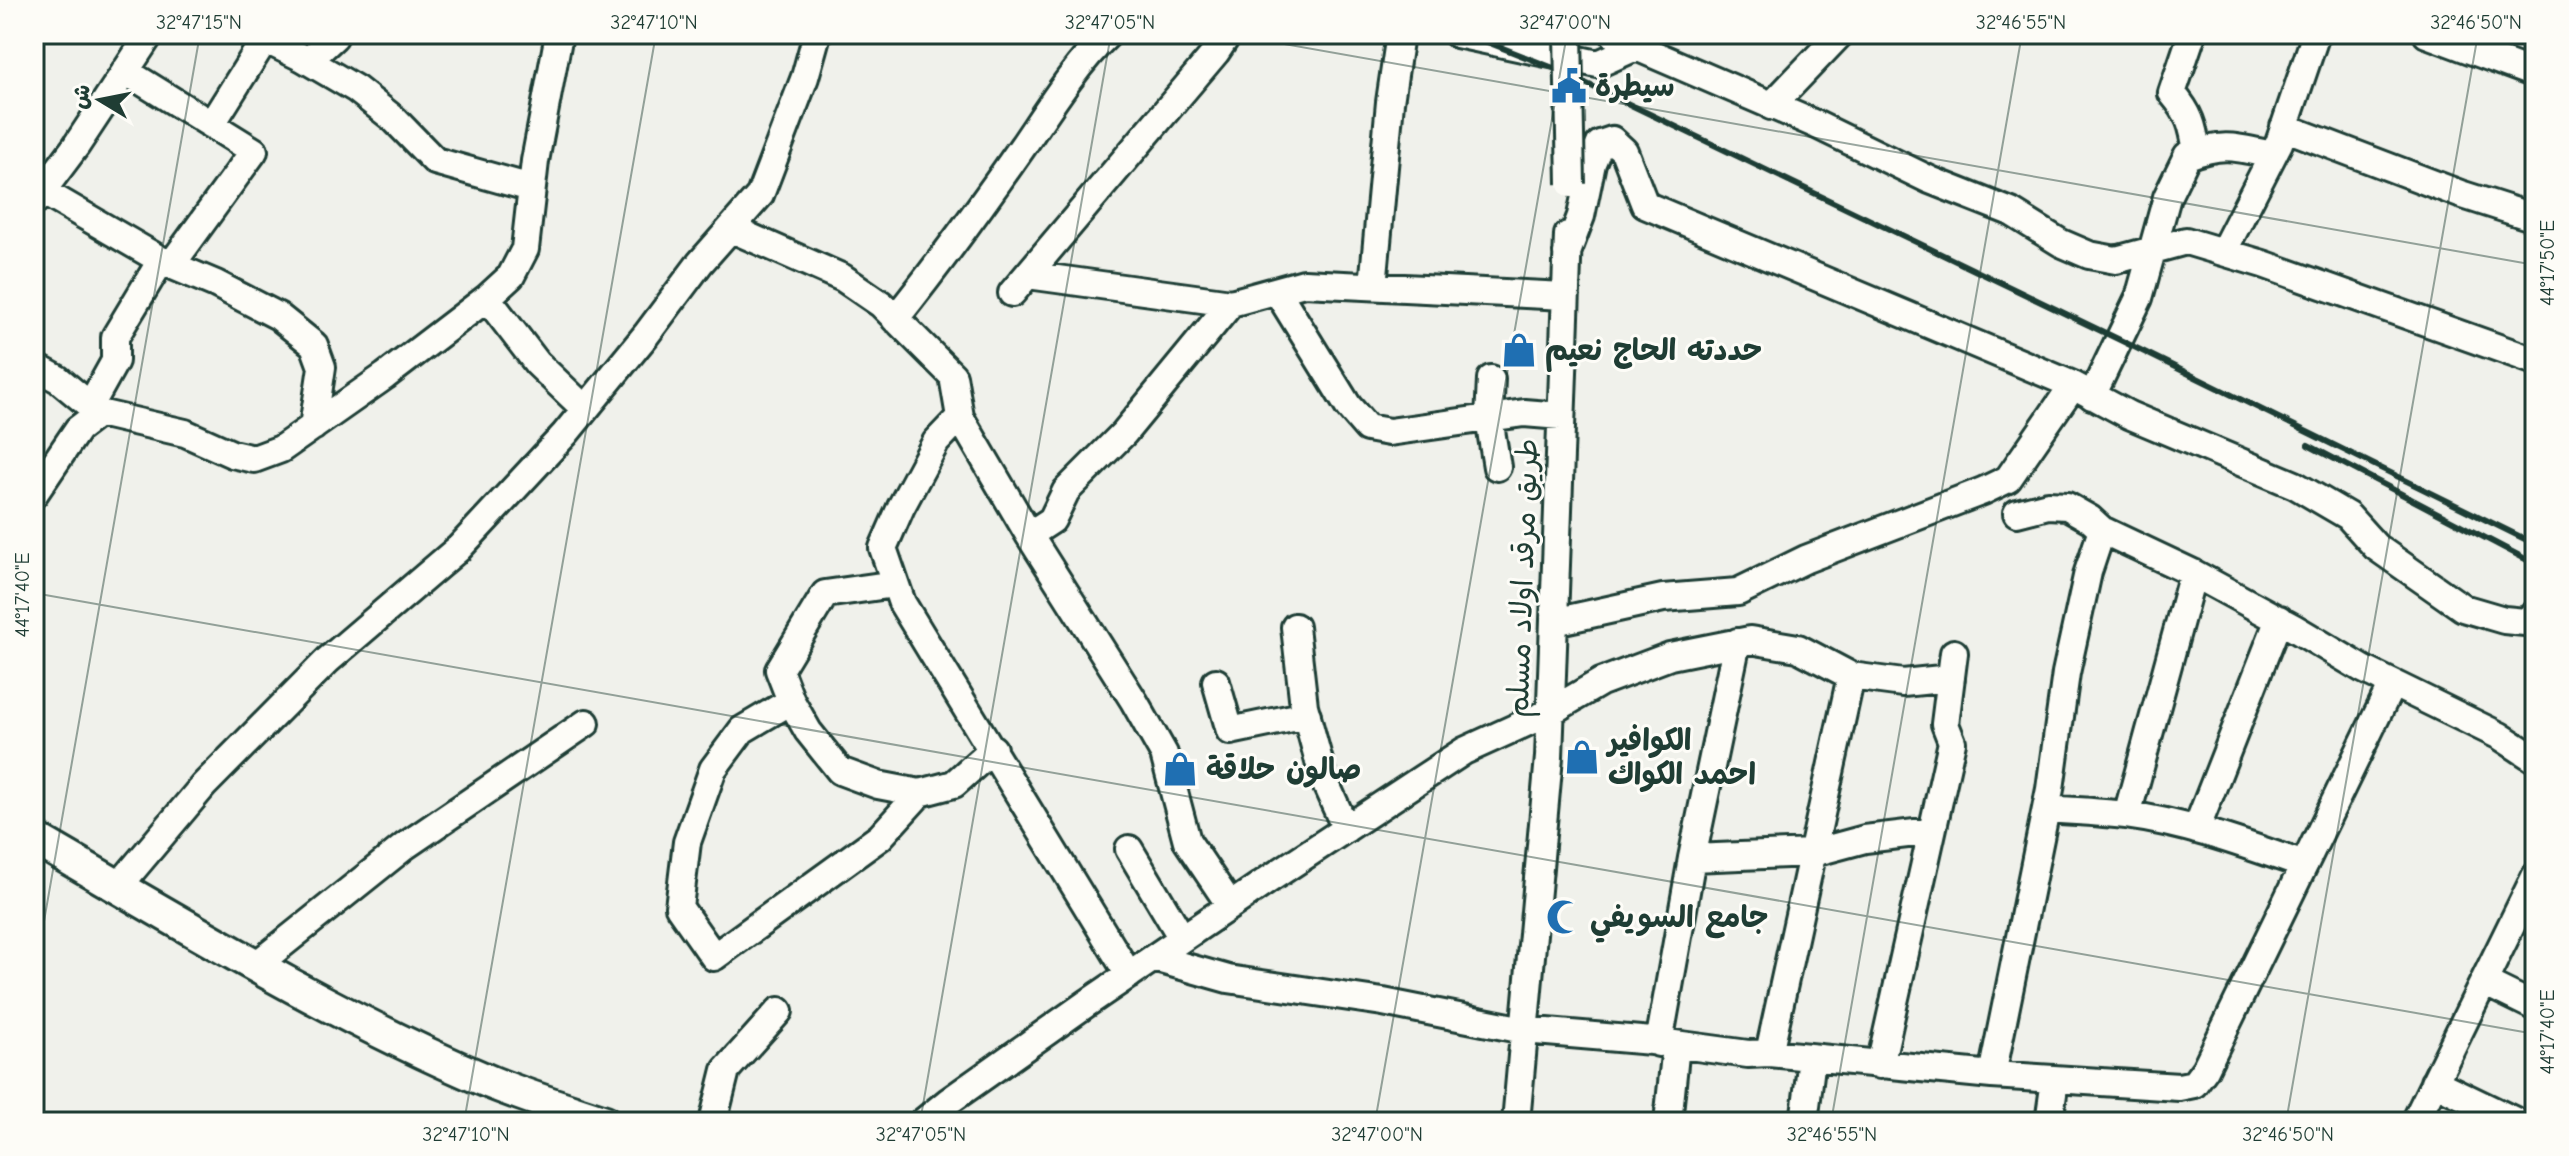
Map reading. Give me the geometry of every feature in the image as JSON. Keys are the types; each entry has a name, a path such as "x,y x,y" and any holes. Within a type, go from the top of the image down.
{"main road":[{"path":"34,838 255,966 397,1040 478,1076 605,1122"}],"street":[{"path":"308,61 334,37 333,34"},
{"path":"34,366 58,379 94,409 185,433 232,454 254,459 281,449 385,376 511,276 525,249 531,188 559,34"},
{"path":"118,887 204,785 328,660 459,548 565,434 700,263 760,195 805,77 817,34"},
{"path":"895,319 947,255 1094,47 1108,34"},
{"path":"1228,34 1020,284 1231,303 1304,283 1565,296"},
{"path":"1373,286 1390,102 1400,34"},
{"path":"1457,34 1598,64 1625,40 1815,124 1930,180 2011,212 2061,243 2089,255 2116,260 2186,241 2263,264 2535,361"},
{"name":"طريق مرقد اولاد مسلم","path":"1516,1122 1549,757 1571,184 1568,34"},
{"path":"1771,106 1840,34"},
{"path":"2192,34 2172,93 2192,121 2197,152"},
{"path":"2223,252 2284,127 2316,34"},
{"path":"2427,34 2535,74"},
{"path":"211,125 259,37 356,89 394,119 435,161 531,188"},
{"path":"139,38 125,71 38,197 278,316 314,345 322,367 313,427"},
{"path":"34,494 94,409 115,361 115,337 156,269 177,257 254,151 125,71"},
{"path":"2284,127 2460,194 2535,218"},
{"path":"1567,253 1581,216 1592,163 1600,144 1612,140 1624,151 1645,205 2295,485 2348,516 2376,547 2463,608 2504,620 2525,622 2535,614"},
{"path":"1554,622 1663,598 1738,592 1806,559 2008,479 2082,391 2139,298 2167,197 2187,156 2210,147 2236,147 2272,155"},
{"path":"732,229 843,278 881,304 953,376 960,417 1164,754 1187,841 1230,905"},
{"path":"1277,291 1348,406 1367,428 1389,432 1524,413 1561,416"},
{"path":"487,298 537,363 585,409"},
{"path":"1029,535 1052,520 1066,491 1124,433 1231,303"},
{"path":"1491,379 1489,419 1497,467"},
{"path":"960,417 936,442 883,548 902,603 1129,975"},
{"path":"2017,513 2048,505 2067,506 2102,530 2193,573 2363,669 2500,736 2535,759"},
{"path":"1992,1075 2046,809 2066,673 2088,572 2102,530"},
{"path":"2127,815 2193,573"},
{"path":"895,584 825,594 779,670 791,701 808,731 840,771 878,785 920,793 954,784 993,749"},
{"path":"2196,830 2279,619"},
{"path":"1295,627 1307,715 1324,780 1346,829"},
{"path":"923,1122 1230,905 1464,751 1550,712 1601,682 1670,656 1750,640 1798,648 1851,676 1903,683 1953,666 1945,724 1952,742 1880,1065"},
{"path":"1668,1122 1668,1044 1692,858 1737,642"},
{"path":"1769,1053 1851,676"},
{"path":"1216,682 1230,731 1307,715"},
{"path":"1154,958 1228,979 1383,1002 1524,1030 1748,1054 1769,1053 1992,1075 2179,1087 2194,1084 2212,1054 2392,684"},
{"path":"791,701 742,730 713,769 687,842 679,907 714,957 880,837 920,793"},
{"path":"255,966 405,846 586,723"},
{"path":"2046,809 2127,815 2236,841 2304,865"},
{"path":"1692,858 1813,853 1865,839 1932,831"},
{"path":"1129,849 1182,938"},
{"path":"2415,1122 2535,877"},
{"path":"2484,982 2535,1007"},
{"path":"713,1122 726,1070 779,1011"},
{"path":"1804,1122 1812,1058"},
{"path":"2049,1122 2055,1080"},
{"path":"2434,1082 2517,1122"}],"railway":[{"path":"1467,34 1556,69 2535,544"},
{"path":"2308,445 2535,564"}],"place":[{"name":"سيطرة","path":"1569,86"},
{"name":"حددته الحاج نعيم","path":"1519,350"},
{"name":"الكوافير احمد الكواك","path":"1582,757"},
{"name":"صالون حلاقة","path":"1180,769"},
{"name":"جامع السويفي","path":"1564,917"}]}
